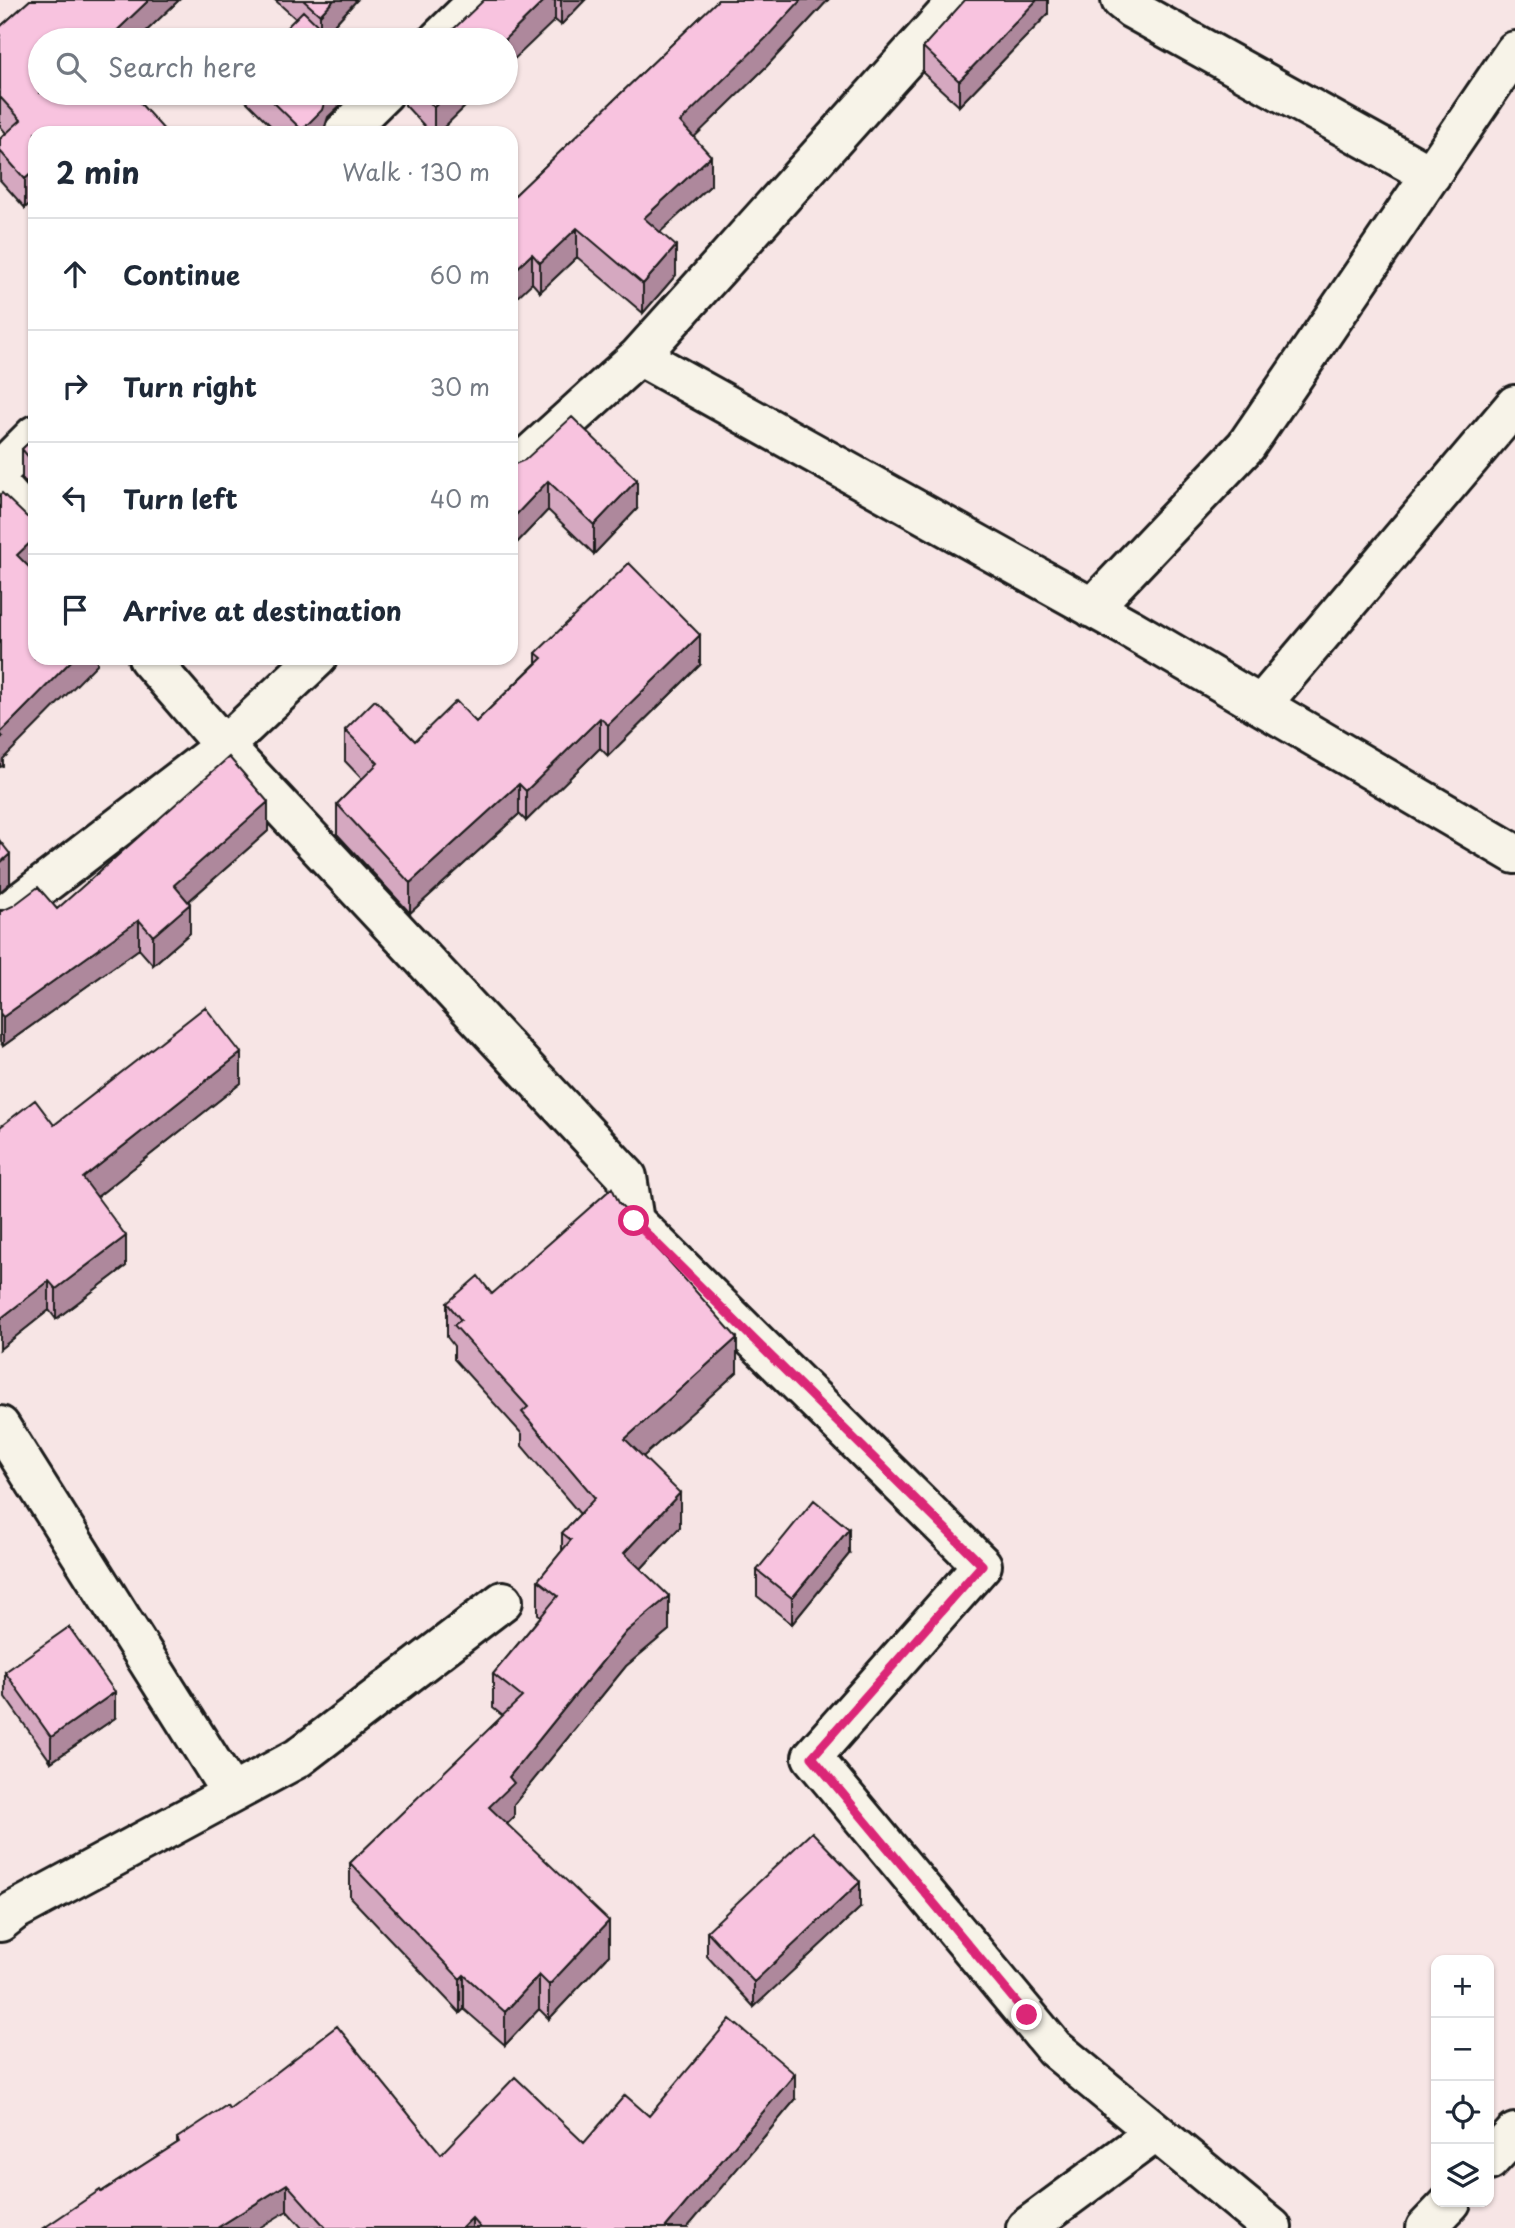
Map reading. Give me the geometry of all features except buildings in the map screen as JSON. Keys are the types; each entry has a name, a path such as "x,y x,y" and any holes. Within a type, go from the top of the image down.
{"street":[{"path":"450,28 479,0"},
{"path":"518,466 639,356 959,0"},
{"path":"1121,0 1132,9 1431,175"},
{"path":"1093,608 1246,446 1515,51"},
{"path":"350,126 372,105"},
{"path":"639,356 1093,608 1515,854"},
{"path":"1261,705 1515,405"},
{"path":"0,470 28,442"},
{"path":"0,486 28,518"},
{"path":"154,665 224,746 627,1177 634,1221 982,1565 812,1757 1054,2048 1272,2228"},
{"path":"0,918 224,746 310,665"},
{"path":"0,1426 231,1793"},
{"path":"0,1922 26,1904 298,1758 503,1601"},
{"path":"1026,2228 1156,2132"},
{"path":"1494,2156 1515,2133"},
{"path":"1426,2228 1446,2207"}],"route":[{"path":"634,1221 982,1565 812,1757 1027,2015"}]}
